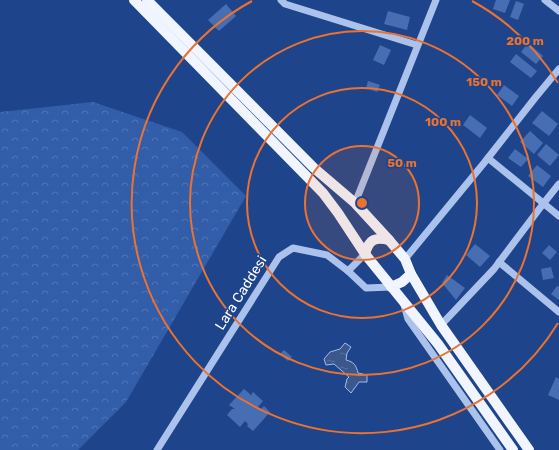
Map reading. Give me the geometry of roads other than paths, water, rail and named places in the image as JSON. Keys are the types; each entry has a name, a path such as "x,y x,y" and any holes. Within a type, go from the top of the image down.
{"main road":[{"path":"134,0 323,193 365,254 435,339 513,450"},
{"path":"150,2 314,168 355,203 390,240 405,259 411,274 441,325 529,450"},
{"path":"365,254 367,246 373,240 379,238 390,240"},
{"path":"391,287 402,282 411,274"}],"street":[{"path":"281,0 285,4 417,46"},
{"path":"355,203 436,0"},
{"path":"545,0 559,11"},
{"path":"405,259 559,69"},
{"path":"488,158 559,216"},
{"path":"441,325 499,262 559,184"},
{"name":"Lara Caddesi","path":"157,450 279,257 293,248 326,255 348,271 366,288 391,287"},
{"path":"348,271 365,254"},
{"path":"499,262 559,312"},
{"path":"403,301 408,320 500,450"}],"water":[{"path":"345,343 351,347 347,353 346,360 354,364 358,373 367,375 367,382 359,382 351,393 345,387 349,377 334,364 326,365 324,359 330,352 340,349"}]}
